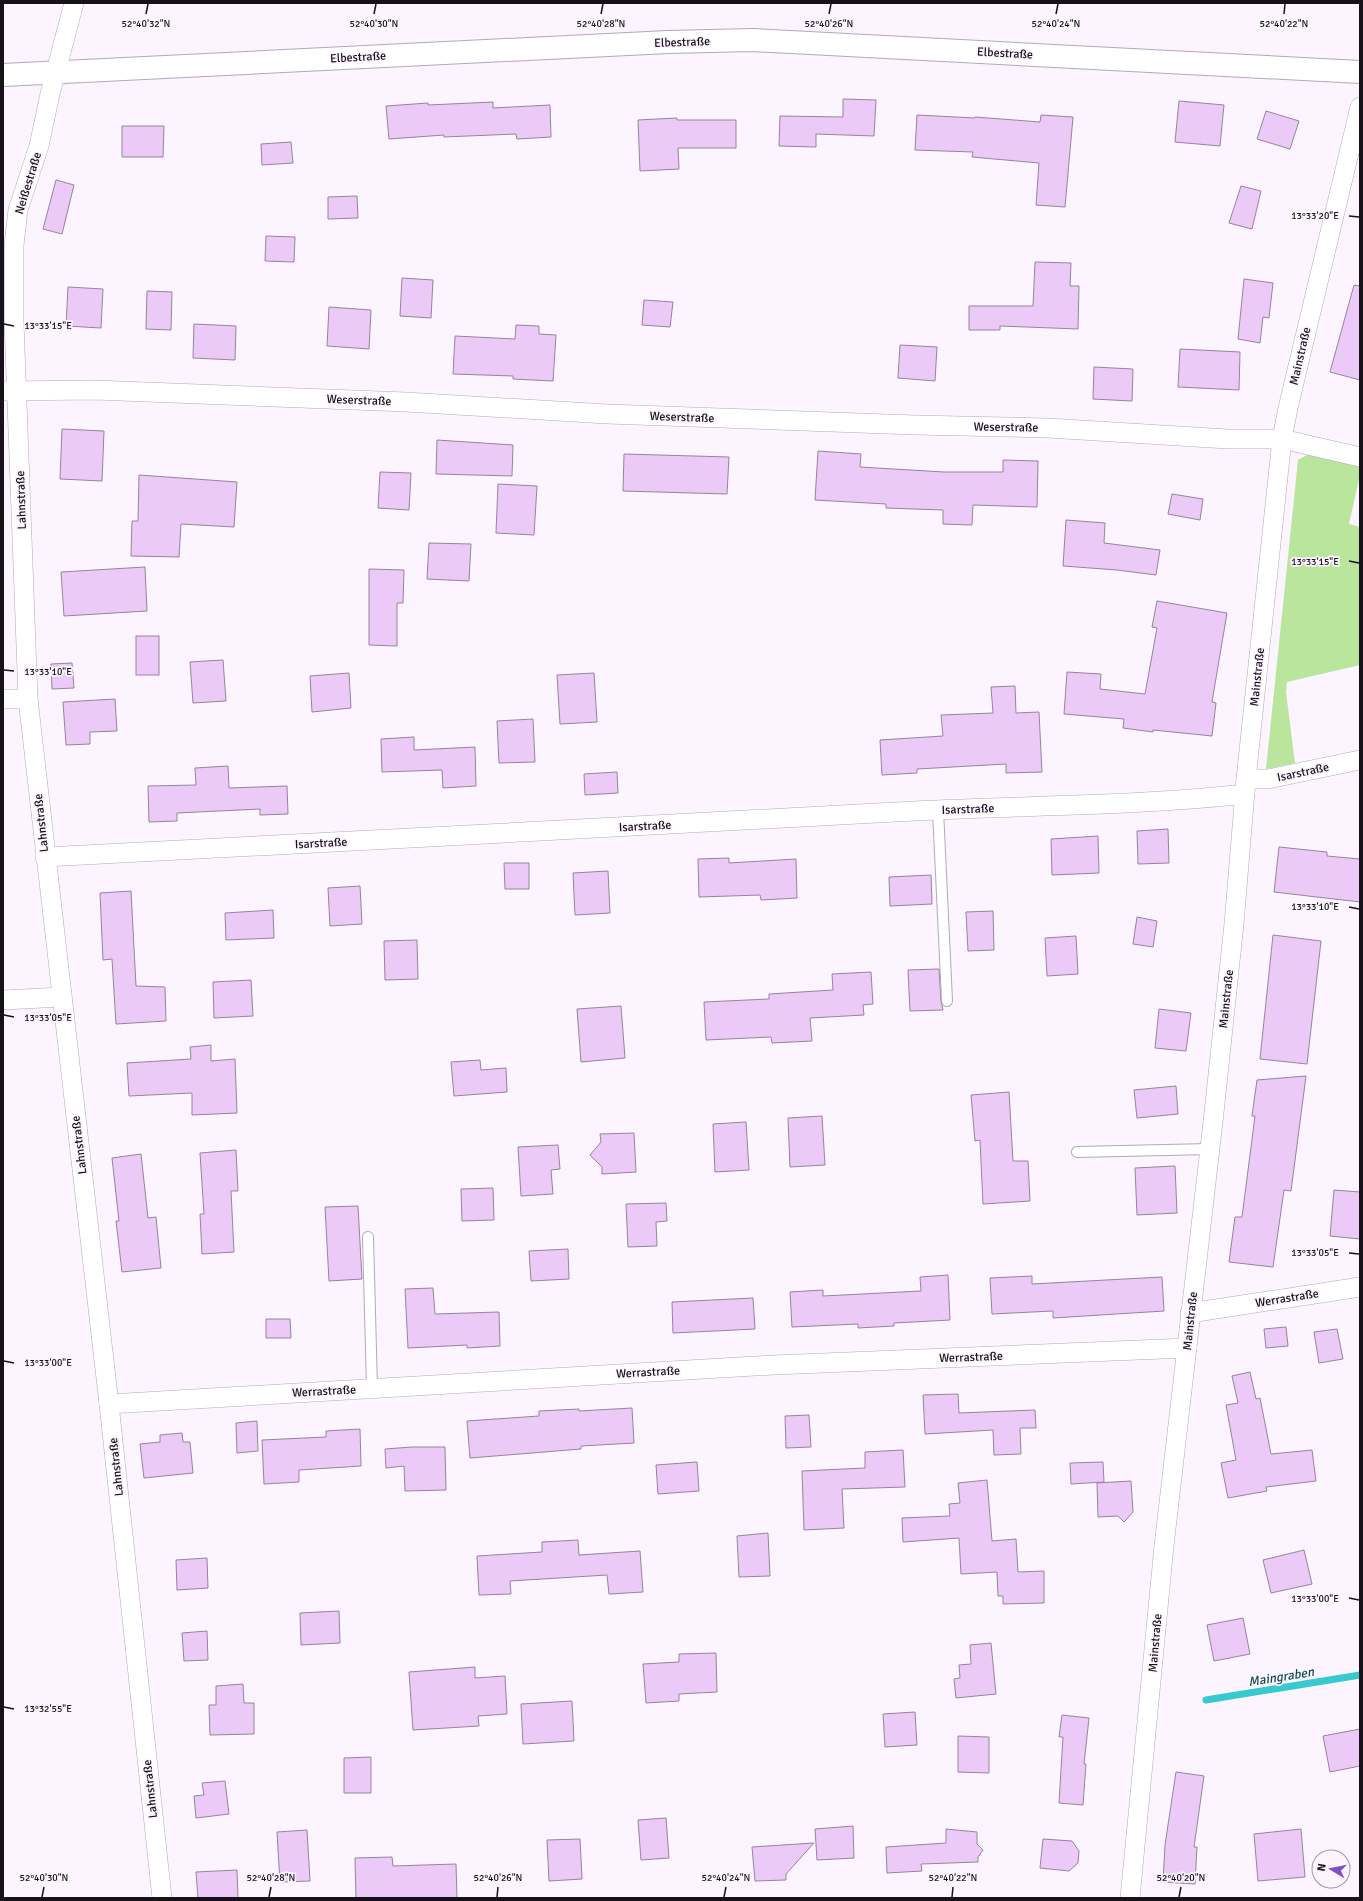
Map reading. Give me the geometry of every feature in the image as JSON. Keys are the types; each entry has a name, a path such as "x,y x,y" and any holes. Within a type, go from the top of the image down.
{"street":[{"name":"Neißestraße","path":"10,391 14,322 14,245 17,217 39,146 55,73 74,3"},
{"name":"Elbestraße","path":"3,75 668,42 752,40 1360,72"},
{"name":"Mainstraße","path":"1130,1898 1164,1553 1234,924 1246,787 1282,439 1293,385 1360,107"},
{"name":"Weserstraße","path":"10,391 119,391 406,402 607,414 915,425 1048,428 1228,439 1282,439 1360,457"},
{"name":"Lahnstraße","path":"10,391 28,699 109,1404 162,1898"},
{"path":"3,699 28,699"},
{"name":"Isarstraße","path":"45,857 626,828 938,810 1124,802 1246,787 1268,779 1360,760"},
{"path":"3,1000 62,997"},
{"name":"Werrastraße","path":"1190,1313 1360,1287"},
{"name":"Werrastraße","path":"109,1404 774,1365 1187,1348"}],"lane":[{"path":"938,810 947,1001"},
{"path":"1077,1152 1210,1149"},
{"path":"368,1237 372,1388"}],"green space":[{"path":"1309,454 1360,467 1360,475 1349,524 1360,527 1360,665 1287,682 1286,692 1295,763 1266,769 1298,460"}],"building":[{"path":"843,99 876,100 874,136 816,134 816,147 779,146 780,116 843,117"},
{"path":"1179,101 1224,105 1220,146 1175,142"},
{"path":"493,102 493,108 550,105 551,137 517,139 516,134 444,137 444,135 389,139 386,106 428,103 428,105"},
{"path":"1266,111 1299,121 1290,149 1257,139"},
{"path":"917,115 975,117 1040,122 1041,115 1073,117 1065,207 1036,205 1039,163 972,157 973,152 915,150"},
{"path":"677,118 677,120 736,120 736,148 678,148 679,169 640,171 638,120"},
{"path":"122,126 164,126 163,157 122,157"},
{"path":"291,142 293,163 262,165 261,144"},
{"path":"56,180 74,185 62,234 43,229"},
{"path":"1241,186 1261,191 1252,229 1229,223"},
{"path":"357,196 358,218 328,219 328,197"},
{"path":"266,236 295,237 294,262 265,261"},
{"path":"1035,262 1071,263 1070,286 1079,286 1078,329 1000,326 1000,330 969,330 969,306 1033,306"},
{"path":"402,278 433,280 431,318 400,316"},
{"path":"1244,279 1273,283 1269,318 1263,317 1260,343 1238,339"},
{"path":"1354,285 1360,286 1360,380 1330,372"},
{"path":"68,287 103,289 101,328 66,326"},
{"path":"147,291 172,292 171,330 146,329"},
{"path":"644,300 673,302 670,327 642,325"},
{"path":"329,307 371,310 369,349 327,346"},
{"path":"194,324 236,326 235,360 193,358"},
{"path":"516,325 539,326 539,334 556,335 553,381 513,379 513,376 453,374 455,336 515,339"},
{"path":"900,345 937,347 935,381 898,378"},
{"path":"1180,349 1240,352 1239,390 1178,387"},
{"path":"1094,367 1133,369 1132,401 1093,399"},
{"path":"62,429 104,431 102,481 60,479"},
{"path":"437,440 513,445 512,476 436,474"},
{"path":"818,451 861,454 860,467 944,472 1003,472 1003,460 1038,461 1037,507 973,505 972,525 943,524 943,510 886,508 886,504 815,500"},
{"path":"624,454 729,457 727,494 623,491"},
{"path":"380,472 411,473 409,510 378,508"},
{"path":"139,475 237,482 234,527 181,524 179,557 131,556 132,521 138,521"},
{"path":"498,484 537,486 534,535 496,533"},
{"path":"1172,494 1203,499 1200,520 1168,514"},
{"path":"1066,520 1105,523 1104,543 1160,550 1156,575 1117,570 1063,566"},
{"path":"429,543 471,544 469,581 427,579"},
{"path":"145,567 147,611 64,616 61,572"},
{"path":"369,569 404,570 403,603 397,603 397,646 369,645"},
{"path":"1157,601 1227,613 1212,702 1216,703 1212,736 1153,730 1153,732 1123,728 1124,719 1064,714 1067,672 1101,674 1100,689 1145,694 1157,628 1152,627"},
{"path":"136,636 159,636 159,675 136,675"},
{"path":"223,660 226,701 193,703 190,662"},
{"path":"72,663 74,688 52,689 51,664"},
{"path":"349,673 351,708 312,712 310,676"},
{"path":"594,673 597,722 560,724 557,675"},
{"path":"1015,686 1016,713 1039,712 1042,772 1006,773 1006,764 917,769 917,773 882,775 880,740 943,736 941,715 993,713 991,687"},
{"path":"115,699 117,731 90,732 90,744 66,745 63,702"},
{"path":"533,719 535,762 499,763 497,721"},
{"path":"414,737 414,750 475,747 476,786 443,788 442,770 382,772 381,739"},
{"path":"228,766 229,788 287,786 288,814 260,815 260,809 177,813 177,821 149,822 148,786 196,785 195,768"},
{"path":"617,772 618,793 585,795 584,774"},
{"path":"1168,829 1169,863 1138,864 1137,831"},
{"path":"1098,836 1099,873 1052,875 1051,839"},
{"path":"1279,847 1327,852 1327,856 1360,859 1360,902 1274,892"},
{"path":"729,858 729,863 796,859 797,898 761,900 760,895 699,897 698,859"},
{"path":"504,863 529,863 529,889 505,889"},
{"path":"608,871 610,913 575,915 573,873"},
{"path":"931,875 932,904 890,906 889,877"},
{"path":"360,886 362,924 330,926 328,888"},
{"path":"131,891 136,986 165,987 166,1021 116,1024 112,959 103,960 100,893"},
{"path":"273,910 274,938 226,940 225,913"},
{"path":"993,911 994,950 968,951 966,912"},
{"path":"1137,917 1157,921 1153,947 1133,944"},
{"path":"1273,935 1321,941 1307,1064 1260,1059"},
{"path":"1076,936 1078,974 1047,976 1045,938"},
{"path":"417,940 418,979 385,980 384,941"},
{"path":"939,969 943,1010 910,1011 908,970"},
{"path":"871,972 873,1004 863,1005 864,1015 810,1018 812,1041 772,1043 771,1037 706,1040 704,1002 769,999 769,994 833,990 832,974"},
{"path":"251,980 253,1016 214,1018 213,982"},
{"path":"621,1006 625,1058 581,1062 577,1009"},
{"path":"1159,1009 1191,1013 1186,1051 1155,1048"},
{"path":"211,1045 211,1061 235,1059 237,1113 192,1115 192,1093 129,1096 127,1063 191,1059 190,1047"},
{"path":"480,1060 481,1070 506,1068 507,1092 454,1096 451,1062"},
{"path":"1306,1076 1291,1191 1284,1190 1273,1267 1229,1262 1235,1217 1242,1217 1255,1116 1252,1116 1257,1080"},
{"path":"1176,1086 1178,1114 1137,1118 1134,1090"},
{"path":"1009,1092 1013,1161 1028,1161 1030,1201 983,1204 980,1140 975,1141 971,1095"},
{"path":"822,1116 825,1165 790,1167 788,1118"},
{"path":"746,1122 749,1170 715,1172 713,1124"},
{"path":"634,1133 636,1172 602,1174 602,1167 590,1155 601,1142 600,1134"},
{"path":"558,1145 560,1169 551,1170 553,1194 521,1196 518,1147"},
{"path":"236,1150 238,1191 231,1191 234,1252 202,1254 200,1214 204,1214 200,1153"},
{"path":"141,1154 148,1218 156,1217 161,1268 122,1272 116,1221 119,1221 112,1158"},
{"path":"1175,1166 1177,1213 1137,1215 1135,1168"},
{"path":"493,1188 494,1220 462,1221 461,1189"},
{"path":"1334,1190 1360,1192 1360,1239 1330,1236"},
{"path":"666,1203 667,1221 656,1222 657,1246 628,1247 626,1204"},
{"path":"358,1206 362,1279 329,1281 325,1207"},
{"path":"568,1249 569,1279 531,1281 529,1251"},
{"path":"948,1275 950,1320 894,1323 894,1326 858,1328 858,1324 792,1327 790,1292 823,1290 823,1296 921,1291 920,1277"},
{"path":"1032,1276 1032,1284 1162,1277 1164,1311 1053,1318 1053,1311 992,1314 990,1278"},
{"path":"433,1288 435,1314 499,1312 500,1346 467,1348 467,1345 408,1348 405,1289"},
{"path":"753,1298 755,1329 673,1333 672,1302"},
{"path":"266,1319 290,1319 291,1338 266,1338"},
{"path":"1286,1327 1288,1346 1266,1348 1264,1329"},
{"path":"1337,1329 1343,1359 1319,1363 1314,1332"},
{"path":"1250,1372 1256,1399 1260,1398 1271,1454 1312,1450 1316,1481 1266,1487 1267,1491 1228,1498 1221,1463 1236,1460 1226,1405 1238,1403 1232,1376"},
{"path":"958,1394 959,1413 1035,1410 1036,1428 1020,1428 1021,1454 994,1455 993,1430 925,1434 923,1395"},
{"path":"632,1408 634,1443 581,1446 581,1449 470,1458 467,1421 539,1416 539,1411 579,1409 579,1411"},
{"path":"809,1415 811,1447 786,1448 785,1416"},
{"path":"257,1421 258,1451 237,1453 236,1423"},
{"path":"360,1429 361,1466 299,1470 299,1482 264,1484 262,1440 326,1437 326,1431"},
{"path":"182,1433 183,1442 190,1442 193,1473 144,1478 140,1444 160,1442 160,1435"},
{"path":"445,1447 446,1490 405,1491 404,1466 386,1468 385,1449"},
{"path":"903,1450 905,1487 842,1489 844,1528 804,1530 802,1471 865,1468 865,1452"},
{"path":"697,1462 699,1491 658,1494 656,1465"},
{"path":"1103,1462 1104,1482 1071,1484 1070,1463"},
{"path":"987,1480 992,1541 1016,1539 1018,1572 1044,1571 1044,1603 1003,1604 1003,1596 998,1596 997,1572 961,1574 959,1538 903,1542 902,1518 950,1516 949,1504 960,1503 958,1483"},
{"path":"1131,1481 1133,1512 1124,1522 1118,1516 1098,1517 1097,1483"},
{"path":"768,1533 770,1576 739,1577 737,1536"},
{"path":"578,1540 579,1555 640,1551 643,1592 609,1594 607,1575 510,1581 511,1594 479,1595 477,1556 542,1552 542,1542"},
{"path":"1304,1550 1312,1584 1271,1593 1263,1560"},
{"path":"207,1558 208,1588 177,1590 176,1560"},
{"path":"339,1611 340,1643 301,1645 300,1613"},
{"path":"1243,1618 1250,1654 1214,1661 1207,1625"},
{"path":"207,1631 208,1660 184,1661 182,1633"},
{"path":"991,1643 996,1694 956,1698 954,1679 960,1678 959,1665 971,1664 970,1645"},
{"path":"716,1653 717,1692 679,1694 679,1701 646,1703 643,1664 679,1662 679,1654"},
{"path":"475,1667 475,1678 505,1676 507,1714 478,1716 479,1726 413,1730 409,1672"},
{"path":"243,1684 244,1703 254,1703 254,1734 210,1735 209,1705 216,1705 216,1686"},
{"path":"572,1701 574,1741 523,1744 521,1704"},
{"path":"915,1712 917,1745 885,1747 883,1714"},
{"path":"1062,1715 1089,1718 1084,1764 1086,1764 1083,1805 1059,1803 1063,1737 1059,1737"},
{"path":"1360,1729 1360,1766 1330,1772 1323,1736"},
{"path":"958,1736 989,1737 989,1773 958,1772"},
{"path":"371,1757 371,1793 344,1793 344,1758"},
{"path":"1176,1772 1204,1776 1194,1847 1197,1847 1195,1884 1163,1882 1165,1845"},
{"path":"225,1781 229,1814 196,1818 194,1796 204,1795 202,1783"},
{"path":"666,1818 669,1858 641,1860 638,1820"},
{"path":"853,1826 854,1858 817,1860 815,1829"},
{"path":"946,1829 977,1832 977,1844 983,1850 978,1857 978,1862 921,1864 922,1871 887,1873 886,1847 946,1843"},
{"path":"1301,1829 1305,1877 1258,1881 1254,1834"},
{"path":"307,1830 310,1881 280,1882 277,1832"},
{"path":"580,1839 582,1879 549,1881 547,1840"},
{"path":"1043,1839 1072,1841 1079,1851 1078,1863 1069,1871 1040,1868"},
{"path":"814,1843 786,1874 786,1880 755,1881 752,1847"},
{"path":"392,1857 393,1866 456,1864 457,1898 356,1898 355,1858"},
{"path":"237,1870 238,1898 198,1898 196,1872"}],"waterway":[{"name":"Maingraben","path":"1206,1700 1360,1675"}]}
